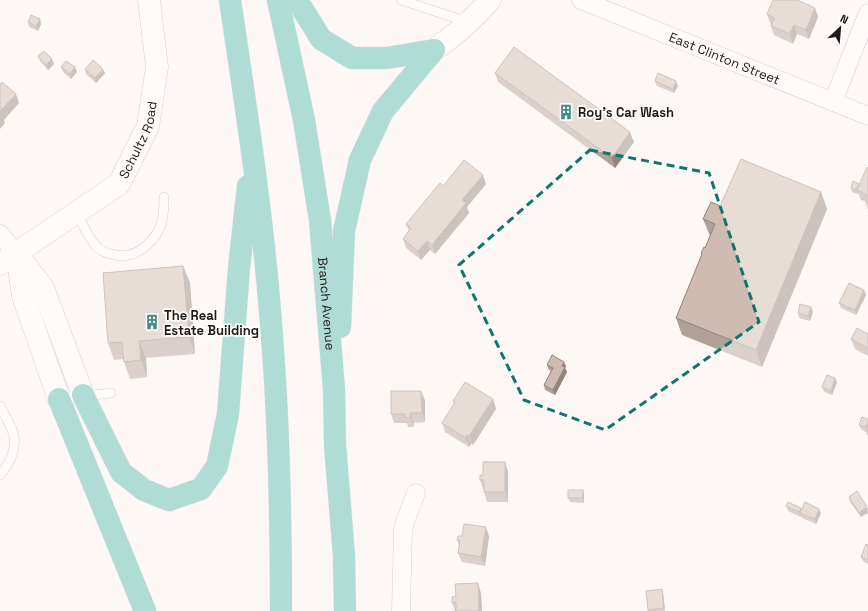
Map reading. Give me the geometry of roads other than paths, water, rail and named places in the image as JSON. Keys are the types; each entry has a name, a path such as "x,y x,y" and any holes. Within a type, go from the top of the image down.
{"highway":[{"path":"230,0 252,151 272,324 280,463 281,611"},
{"name":"Branch Avenue","path":"278,0 304,120 320,220 334,389 335,445 344,556 345,611"},
{"path":"297,0 321,38 352,58 387,58 434,50"},
{"path":"335,445 344,231 360,160 383,111 434,50"},
{"path":"82,395 121,472 144,490 169,500 201,489 217,466 228,414 239,268 252,151"},
{"path":"59,399 145,611"}],"street":[{"name":"Schultz Road","path":"8,259 119,184 148,126 157,67 149,0"},
{"path":"434,50 478,14 490,0"},
{"name":"East Clinton Street","path":"581,0 868,116"},
{"path":"833,102 868,13"},
{"path":"0,234 59,399"},
{"path":"8,259 43,288 82,395"},
{"path":"401,611 403,530 416,493"}],"lane":[{"path":"401,0 469,22"},
{"path":"76,212 97,247 107,253 120,256 132,255 147,247 158,228 163,216 164,197"},
{"path":"59,399 82,395 111,393"},
{"path":"0,406 14,435 15,444 4,471 0,475"}],"place":[{"name":"Roy's Car Wash","path":"566,112"},
{"name":"The Real Estate Building","path":"152,322"}]}
